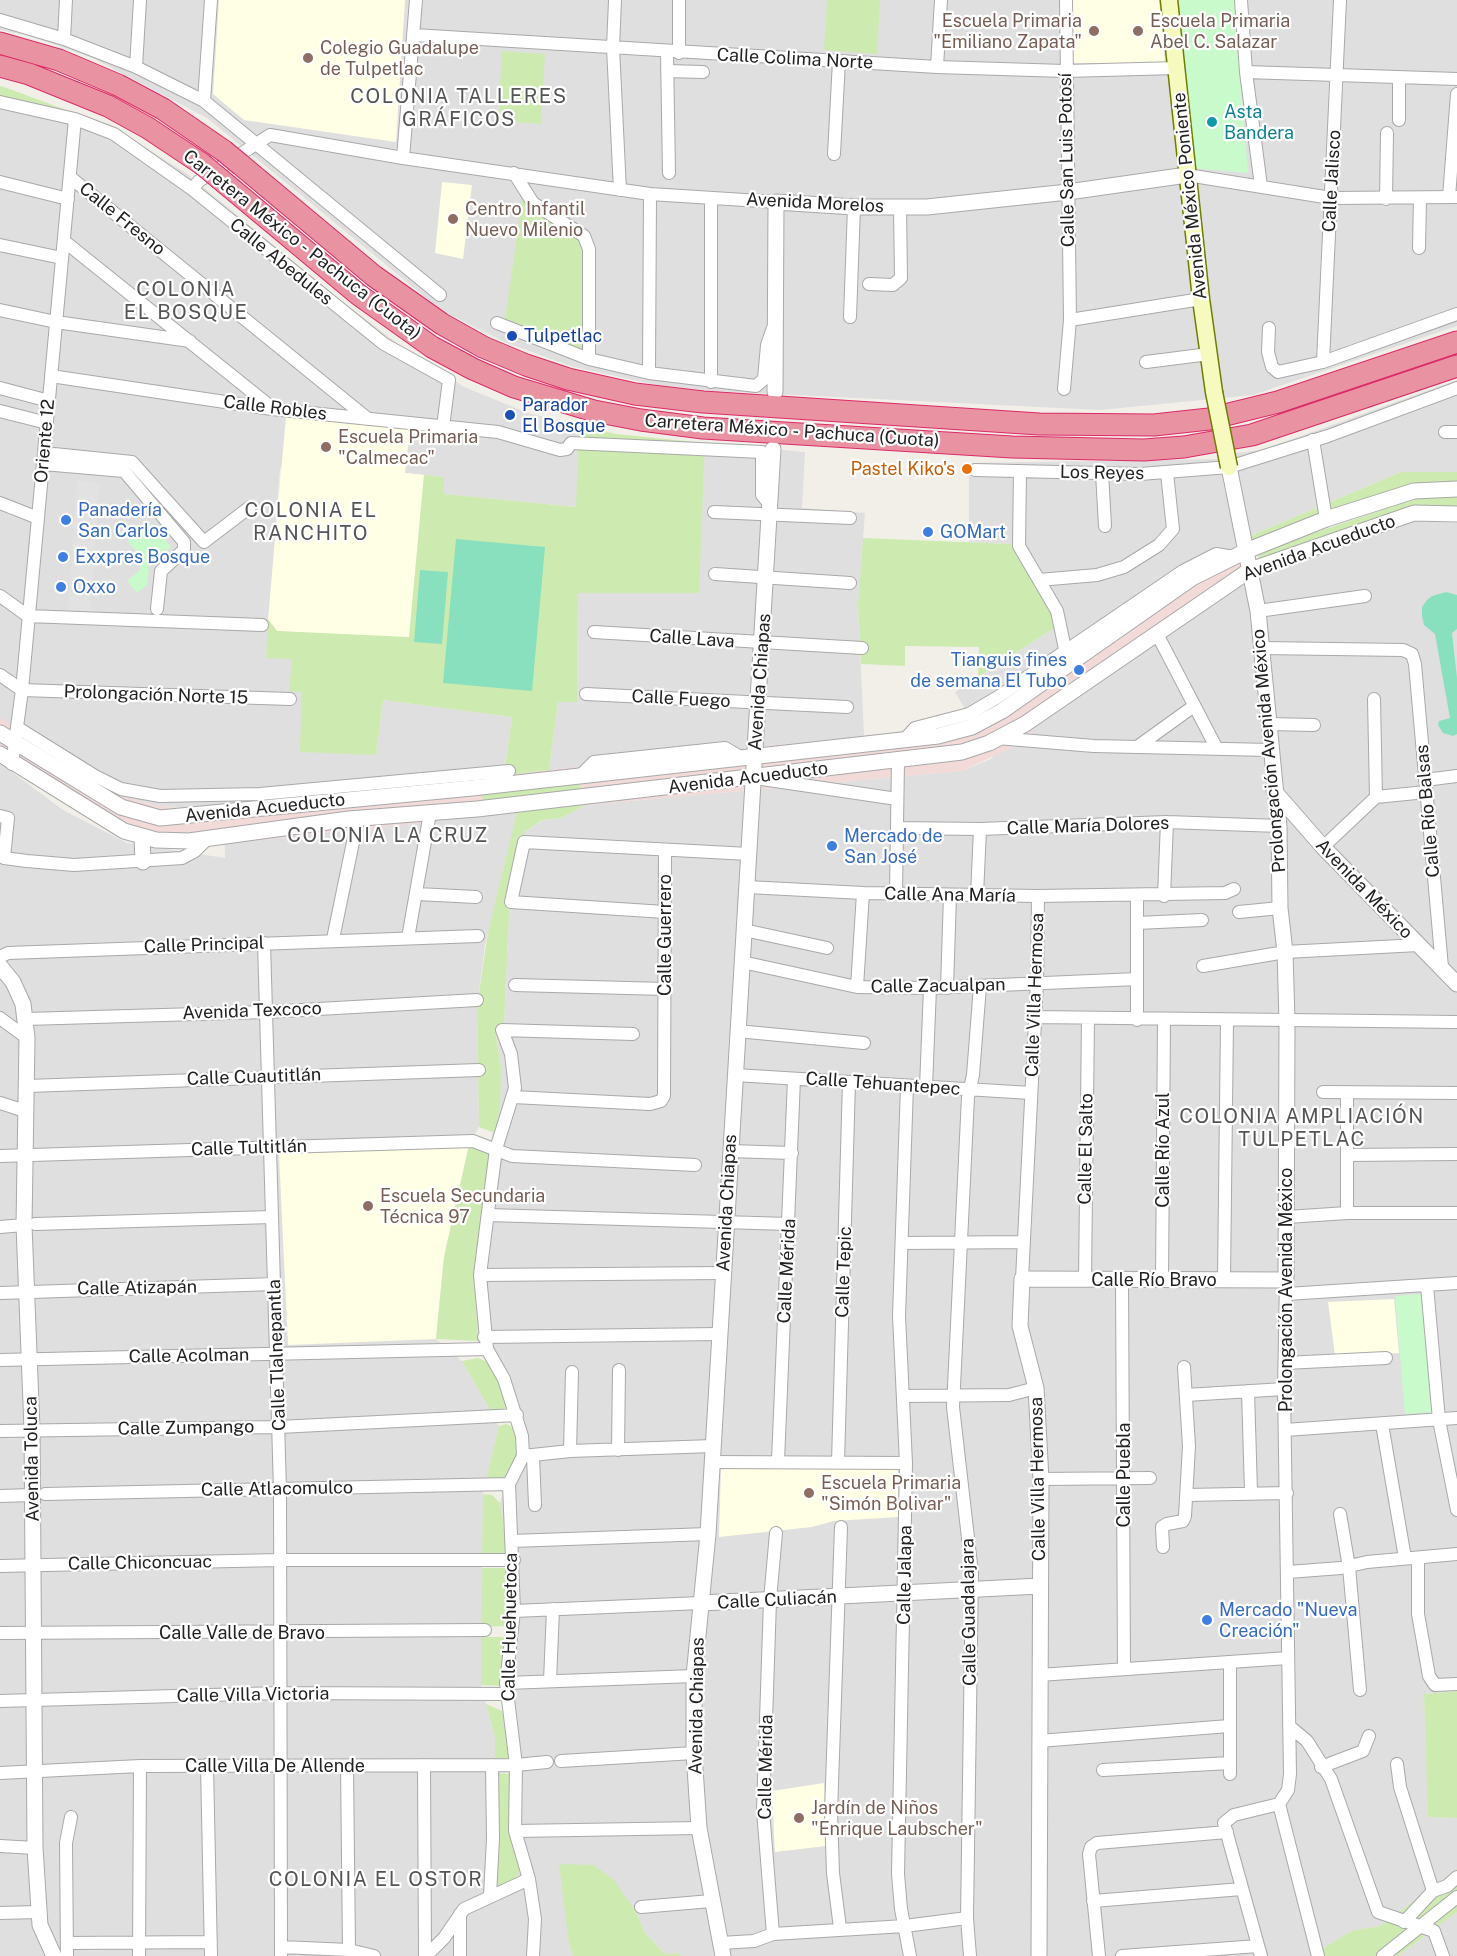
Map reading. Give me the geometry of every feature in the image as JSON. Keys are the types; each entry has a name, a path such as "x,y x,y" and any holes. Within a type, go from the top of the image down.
{"highway":[{"name":"Carretera México - Pachuca (Cuota)","path":"0,43 59,60 164,109 224,151 374,276 442,324 483,347 526,365 590,385 635,394 714,403 1039,424 1154,425 1209,419 1278,402 1457,342"},
{"name":"Carretera México - Pachuca (Cuota)","path":"0,66 29,74 108,105 148,128 202,164 359,295 432,347 514,387 594,411 703,428 1000,447 1144,450 1184,447 1252,435 1457,366"}],"main road":[{"name":"Avenida México Poniente","path":"1169,0 1201,299 1214,392 1229,467"}],"street":[{"path":"64,39 66,0"},
{"path":"136,67 140,0"},
{"path":"204,101 211,0"},
{"path":"403,158 416,0"},
{"path":"615,0 613,48 620,190"},
{"path":"669,172 667,71 673,52 679,0"},
{"path":"937,67 941,0"},
{"name":"Calle San Luis Potosí","path":"1064,389 1070,320 1065,71 1066,0"},
{"path":"1241,0 1246,72 1261,186"},
{"name":"Calle Jalisco","path":"1323,362 1340,0"},
{"path":"0,20 64,39 136,67 204,101 440,295"},
{"name":"Calle Colima Norte","path":"414,35 937,67 1065,71 1177,68"},
{"path":"834,154 839,61"},
{"path":"667,71 703,72"},
{"path":"1246,72 1457,79"},
{"path":"1399,78 1399,120"},
{"path":"1453,197 1457,94"},
{"name":"Calle Abedules","path":"0,102 75,119 114,134 192,189 384,344 449,380 443,427"},
{"name":"Oriente 12","path":"6,759 16,745 18,728 75,119"},
{"path":"1386,199 1387,133"},
{"name":"Avenida Morelos","path":"192,189 270,135 403,158 650,194 854,207 927,207 1068,192 1187,174 1331,198 1453,197"},
{"path":"514,173 533,203 584,236 589,249 589,359"},
{"name":"Calle Fresno","path":"71,178 368,419"},
{"path":"0,182 68,199"},
{"path":"649,374 650,194"},
{"path":"1419,248 1420,198"},
{"path":"711,199 711,382"},
{"path":"776,202 776,392"},
{"path":"850,317 854,207"},
{"path":"869,284 893,285 901,278 900,207"},
{"path":"64,241 272,409"},
{"path":"0,245 62,258"},
{"path":"1070,320 1201,299"},
{"path":"0,310 56,322 191,342"},
{"path":"1269,328 1268,352 1272,367 1278,372 1323,362 1457,314"},
{"path":"497,323 589,359 649,374 756,386 762,384 770,333 777,322"},
{"path":"1146,362 1209,354"},
{"name":"Calle Robles","path":"51,376 272,409 498,432 560,450 567,449 571,443 762,452 762,495 771,509"},
{"path":"0,388 49,400"},
{"name":"Los Reyes","path":"975,470 1167,473 1229,467 1313,440 1457,388"},
{"path":"0,411 47,423"},
{"path":"1313,440 1326,519"},
{"name":"Avenida Chiapas","path":"721,1949 699,1828 694,1753 694,1676 708,1534 754,778 749,757 757,704 762,644 773,448"},
{"path":"43,458 132,462 201,542 207,541 250,507"},
{"path":"43,458 124,471 184,542 185,548 182,553 161,571 157,609"},
{"name":"Prolongación Avenida México","path":"1229,467 1240,554 1250,570 1258,611 1279,826 1280,908 1285,952 1287,1217 1285,1363 1281,1390 1287,1493 1290,1774 1288,1790 1279,1804"},
{"path":"1020,471 1019,546 1061,621 1065,649"},
{"path":"1102,473 1105,526"},
{"path":"1039,580 1096,576 1124,567 1159,545 1173,529 1167,473"},
{"name":"Avenida Acueducto","path":"0,733 16,745 121,807 160,818 472,788 938,736 972,728 1002,711 1192,578 1240,554 1326,519 1414,490 1457,489"},
{"path":"0,503 38,518"},
{"path":"714,512 771,509 850,518"},
{"name":"Avenida Acueducto","path":"6,759 124,831 156,840 207,839 358,818 477,809 962,752 1025,724 1250,570 1414,513 1457,514"},
{"path":"184,542 194,534"},
{"path":"904,740 915,728 969,714 998,697 1065,649 1183,572 1216,554 1240,554"},
{"path":"715,574 850,583"},
{"path":"1258,611 1365,596"},
{"path":"0,597 28,616 262,625"},
{"name":"Calle Lava","path":"594,632 762,644 862,648"},
{"path":"1157,634 1217,749"},
{"name":"Calle Río Balsas","path":"1262,648 1403,650 1412,654 1442,967"},
{"path":"0,675 22,690"},
{"name":"Prolongación Norte 15","path":"22,690 290,699"},
{"name":"Calle Fuego","path":"586,694 757,704 847,706"},
{"path":"1374,699 1376,797"},
{"path":"1137,747 1194,706"},
{"path":"1269,724 1314,725"},
{"name":"Avenida Acueducto","path":"18,728 95,776 121,789 160,796 260,794 509,771"},
{"path":"997,738 1137,747 1270,750"},
{"path":"896,893 898,760"},
{"path":"1323,847 1376,797 1426,786 1457,776"},
{"path":"754,778 897,799"},
{"name":"Avenida México","path":"1274,791 1323,847 1457,984"},
{"path":"408,938 430,813"},
{"path":"4,817 4,858 74,865 142,862 182,858 195,851 207,839"},
{"path":"333,939 358,818"},
{"path":"1164,896 1167,822"},
{"name":"Calle María Dolores","path":"897,828 980,829 1167,822 1279,826"},
{"path":"977,895 980,829"},
{"path":"142,837 142,862"},
{"path":"665,851 524,842 512,902 665,912"},
{"name":"Calle Guerrero","path":"513,1097 650,1104 661,1101 665,1089 665,851 749,854"},
{"name":"Calle Ana María","path":"747,887 862,893 1038,896 1164,896 1229,891"},
{"path":"857,987 862,893"},
{"path":"417,894 476,897"},
{"path":"947,987 950,895"},
{"name":"Calle Villa Hermosa","path":"1038,896 1037,982 1020,1326 1036,1388 1041,1479 1039,1956"},
{"path":"1137,896 1137,1020"},
{"path":"1239,912 1280,908"},
{"path":"1137,923 1202,920"},
{"path":"744,930 826,948"},
{"name":"Calle Principal","path":"0,957 8,953 333,939 478,936"},
{"name":"Calle Tlalnepantla","path":"264,943 279,1427 281,1952"},
{"path":"1203,966 1285,952 1419,945"},
{"name":"Calle Zacualpan","path":"742,962 857,987 930,988 1137,979"},
{"name":"Avenida Toluca","path":"0,966 13,982 26,1018 28,1086 24,1154 30,1225 26,1290 32,1429 39,1494 33,1566 35,1848 40,1925 54,1956"},
{"path":"515,986 665,989"},
{"name":"Calle Guadalajara","path":"970,1956 967,1918 972,1590 954,1395 970,1090 980,986"},
{"path":"926,1087 930,988"},
{"name":"Avenida Texcoco","path":"26,1018 266,1012 477,1000"},
{"path":"1035,1017 1457,1022"},
{"path":"0,1018 27,1038"},
{"name":"Calle El Salto","path":"1085,1280 1088,1018"},
{"name":"Calle Río Azul","path":"1162,1280 1164,1020"},
{"path":"1224,1280 1227,1021"},
{"path":"535,1505 528,1456 517,1415 504,1380 485,1343 480,1275 496,1149 514,1088 511,1054 502,1030 633,1034"},
{"path":"737,1031 864,1043"},
{"name":"Calle Cuautitlán","path":"28,1086 479,1070"},
{"name":"Calle Tehuantepec","path":"735,1075 1031,1093"},
{"name":"Calle Mérida","path":"778,1461 794,1079"},
{"name":"Calle Tepic","path":"838,1462 849,1082"},
{"name":"Calle Jalapa","path":"908,1086 899,1316 906,1463 898,1874 910,1956"},
{"path":"1323,1092 1457,1093"},
{"path":"1347,1093 1347,1213"},
{"path":"0,1103 25,1112"},
{"name":"Calle Tultitlán","path":"0,1156 472,1141 512,1155 695,1165"},
{"path":"730,1151 792,1153"},
{"path":"1347,1155 1457,1154"},
{"path":"1287,1217 1347,1213 1457,1213"},
{"path":"488,1215 789,1224"},
{"path":"0,1227 272,1217"},
{"path":"903,1243 1024,1242"},
{"path":"480,1275 723,1274"},
{"name":"Calle Río Bravo","path":"1022,1279 1224,1280 1286,1287 1427,1286 1457,1283"},
{"name":"Calle Puebla","path":"1122,1280 1124,1669"},
{"name":"Calle Atizapán","path":"0,1293 26,1290 274,1284"},
{"path":"1427,1286 1439,1420 1457,1510"},
{"name":"Calle Acolman","path":"0,1360 276,1355 485,1343 719,1334"},
{"path":"1285,1363 1386,1358"},
{"path":"1163,1546 1162,1527 1184,1520 1187,1495 1184,1367"},
{"path":"618,1450 619,1370"},
{"path":"570,1451 572,1372"},
{"path":"903,1396 1009,1395 1036,1388"},
{"path":"1186,1395 1281,1390"},
{"path":"1248,1391 1251,1492"},
{"name":"Calle Zumpango","path":"0,1431 279,1427 517,1415"},
{"path":"1285,1430 1457,1418"},
{"path":"1382,1424 1412,1558 1418,1614 1432,1683 1439,1686 1457,1684"},
{"path":"528,1456 570,1451 713,1446"},
{"name":"Calle Huehuetoca","path":"528,1456 509,1484 507,1505 514,1560 514,1611 506,1689 516,1765 515,1831 529,1879 535,1919 533,1956"},
{"path":"712,1462 906,1463"},
{"path":"1041,1479 1150,1478"},
{"name":"Calle Atlacomulco","path":"0,1497 39,1494 509,1484"},
{"path":"1187,1495 1287,1493"},
{"path":"1340,1514 1349,1567 1360,1690"},
{"path":"840,1928 833,1873 831,1812 841,1527"},
{"name":"Calle Mérida","path":"773,1934 764,1811 770,1600 776,1533"},
{"path":"512,1541 708,1534"},
{"path":"1288,1572 1457,1554"},
{"name":"Calle Chiconcuac","path":"0,1566 280,1560 514,1560"},
{"name":"Calle Culiacán","path":"514,1611 1040,1586"},
{"path":"550,1681 553,1609"},
{"name":"Calle Valle de Bravo","path":"0,1633 485,1630"},
{"path":"1039,1675 1288,1658"},
{"path":"1103,1770 1230,1768 1230,1662"},
{"name":"Calle Villa Victoria","path":"0,1701 506,1689 550,1681 694,1676"},
{"path":"1039,1741 1229,1726"},
{"path":"1289,1726 1307,1741 1321,1767 1331,1779 1378,1912 1434,1931 1443,1956"},
{"path":"1321,1767 1363,1752 1370,1736"},
{"path":"561,1761 694,1753"},
{"name":"Calle Villa De Allende","path":"0,1773 140,1766 516,1765 548,1762"},
{"path":"1397,1764 1400,1786 1433,1891"},
{"path":"207,1765 211,1956"},
{"path":"424,1765 425,1956"},
{"path":"490,1895 493,1839 492,1765"},
{"path":"139,1956 140,1766"},
{"path":"347,1766 349,1950"},
{"path":"1099,1956 1089,1854 1094,1844 1226,1826 1234,1815 1279,1804 1318,1956"},
{"path":"67,1956 66,1843 71,1817"},
{"path":"1122,1956 1259,1951 1226,1826"},
{"path":"515,1831 699,1828"},
{"path":"0,1846 35,1848"},
{"path":"1404,1922 1433,1891 1447,1886 1457,1877"},
{"path":"425,1956 444,1938 460,1914 470,1905 529,1879"},
{"path":"1093,1901 1242,1890"},
{"path":"1383,1956 1401,1944 1418,1926 1457,1897"},
{"path":"641,1907 711,1902"},
{"path":"0,1912 38,1912"},
{"path":"460,1914 460,1956"},
{"path":"721,1949 773,1934 840,1928 905,1926 967,1918"},
{"path":"444,1938 452,1935 461,1943"},
{"path":"67,1943 211,1942"},
{"path":"281,1952 349,1950 374,1956"}],"shaded area":[{"path":"0,0 1457,0 1457,326 1253,395 1100,410 713,391 656,385 574,367 507,343 441,310 207,118 91,57 26,35 0,30"},
{"name":"Colegio Guadalupe de Tulpetlac","path":"219,0 405,0 396,142 244,120 213,94"},
{"path":"1073,0 1159,0 1165,63 1073,63"},
{"path":"0,98 125,135 186,173 340,300 402,347 464,387 528,413 579,425 577,507 443,494 444,477 405,473 409,429 371,426 280,468 266,657 292,659 290,691 303,691 376,755 383,700 512,717 504,774 527,772 485,945 477,1007 479,1127 469,1145 444,1257 436,1339 462,1361 499,1426 483,1494 481,1685 495,1737 497,1841 512,1774 500,1686 507,1626 509,1568 500,1503 517,1436 510,1408 478,1341 474,1274 501,1068 496,1034 504,1025 510,892 523,833 543,820 561,818 586,805 962,771 993,758 955,692 1059,625 1011,544 969,542 969,463 1218,459 1245,580 1409,521 1457,523 1457,1691 1424,1694 1429,1817 1457,1818 1457,1869 1380,1926 1351,1931 1311,1956 681,1956 680,1953 665,1954 645,1933 636,1912 569,1944 573,1956 0,1956 0,763 63,810 127,843 225,858 224,806 189,809 153,805 123,796 0,718"},
{"name":"Centro Infantil Nuevo Milenio","path":"442,182 472,185 463,259 435,253"},
{"path":"1457,380 1457,472 1401,472 1250,536 1235,453 1262,450"},
{"path":"286,417 410,429 405,473 424,475 409,638 277,631 268,619"},
{"path":"705,443 805,452 802,508 865,513 858,606 864,736 549,770 558,702 577,702 578,593 698,593"},
{"path":"77,480 100,483 90,613 68,611"},
{"name":"Tianguis fines de semana El Tubo","path":"1238,548 1245,580 1030,729 1034,737 962,771 586,805 197,847 153,845 0,759 0,718 123,796 153,805 189,809 934,728 971,717 1000,703"},
{"name":"Escuela Secundaria Técnica 97","path":"469,1145 444,1257 436,1339 288,1345 279,1154"},
{"path":"1394,1299 1399,1353 1335,1355 1328,1302"},
{"name":"Escuela Primaria \"Simón Bolivar\"","path":"898,1466 898,1517 834,1521 812,1527 719,1537 721,1468"},
{"name":"Jardín de Niños \"Enrique Laubscher\"","path":"824,1783 826,1846 775,1852 772,1791"},
{"path":"1457,1912 1457,1956 1398,1956"}],"green space":[{"path":"827,0 880,0 877,54 824,50"},
{"path":"1174,0 1234,0 1248,173 1191,168"},
{"path":"502,51 545,54 541,124 498,121"},
{"path":"0,86 7,88 85,117 0,98"},
{"path":"522,200 579,240 584,251 582,349 505,320"},
{"path":"579,425 616,434 705,443 699,593 578,593 577,702 558,702 549,770 504,775 512,717 383,700 376,755 300,752 302,692 289,691 292,659 266,658 268,619 277,631 409,637 424,475 444,477 444,494 576,507"},
{"path":"1401,472 1457,472 1457,485 1253,544 1250,536"},
{"path":"1424,496 1457,497 1457,508 1260,562 1257,552"},
{"path":"149,521 171,547 149,567 147,585 137,593 127,581 140,570 142,557 127,541"},
{"path":"863,538 1011,544 1059,625 978,677 979,647 905,646 905,666 861,664 858,606"},
{"path":"456,539 545,547 532,691 443,683"},
{"path":"420,570 448,572 442,644 414,642"},
{"path":"1446,592 1457,595 1457,629 1452,633 1457,678 1457,734 1453,736 1443,733 1438,725 1439,721 1450,718 1435,634 1424,625 1422,616 1422,607 1427,600"},
{"path":"580,783 581,791 483,801 482,793"},
{"path":"586,805 561,818 542,820 523,833 510,892 504,1025 496,1035 501,1068 500,1107 495,1133 479,1127 477,1007 488,932 517,812"},
{"path":"469,1145 489,1154 474,1274 478,1341 436,1339 444,1257"},
{"path":"1422,1294 1432,1412 1405,1414 1395,1296"},
{"path":"478,1358 490,1363 505,1391 510,1408 490,1410 462,1361"},
{"path":"506,1424 511,1426 517,1436 519,1458 506,1478 486,1480 499,1426"},
{"path":"483,1494 492,1495 500,1503 508,1555 482,1555"},
{"path":"482,1568 509,1568 507,1626 481,1627"},
{"path":"481,1637 505,1637 500,1686 481,1685"},
{"path":"1457,1691 1457,1818 1428,1817 1424,1694"},
{"path":"486,1704 502,1711 508,1734 508,1758 495,1759 495,1737"},
{"path":"496,1773 512,1774 520,1868 515,1880 493,1889"},
{"path":"559,1864 594,1865 614,1880 636,1912 645,1933 665,1954 680,1953 681,1956 573,1956 569,1944"},
{"path":"1457,1869 1457,1912 1398,1956 1311,1956 1351,1931 1380,1926"}],"place":[{"name":"Escuela Primaria \"Emiliano Zapata\"","path":"1094,31"},
{"name":"Escuela Primaria Abel C. Salazar","path":"1138,31"},
{"name":"Colegio Guadalupe de Tulpetlac","path":"308,58"},
{"name":"Asta Bandera","path":"1212,122"},
{"name":"Centro Infantil Nuevo Milenio","path":"453,219"},
{"name":"Tulpetlac","path":"512,336"},
{"name":"Parador El Bosque","path":"510,415"},
{"name":"Escuela Primaria \"Calmecac\"","path":"326,447"},
{"name":"Pastel Kiko's","path":"967,469"},
{"name":"Panadería San Carlos","path":"66,520"},
{"name":"GOMart","path":"928,532"},
{"name":"Exxpres Bosque","path":"63,557"},
{"name":"Oxxo","path":"61,587"},
{"name":"Tianguis fines de semana El Tubo","path":"1079,670"},
{"name":"Mercado de San José","path":"832,846"},
{"name":"Escuela Secundaria Técnica 97","path":"368,1206"},
{"name":"Escuela Primaria \"Simón Bolivar\"","path":"809,1493"},
{"name":"Mercado \"Nueva Creación\"","path":"1207,1620"},
{"name":"Jardín de Niños \"Enrique Laubscher\"","path":"799,1818"}],"district":[{"name":"COLONIA TALLERES GRÁFICOS","path":"459,108"},
{"name":"COLONIA EL BOSQUE","path":"186,302"},
{"name":"COLONIA EL RANCHITO","path":"311,522"},
{"name":"COLONIA LA CRUZ","path":"388,836"},
{"name":"COLONIA AMPLIACIÓN TULPETLAC","path":"1302,1128"},
{"name":"COLONIA EL OSTOR","path":"376,1880"}]}
